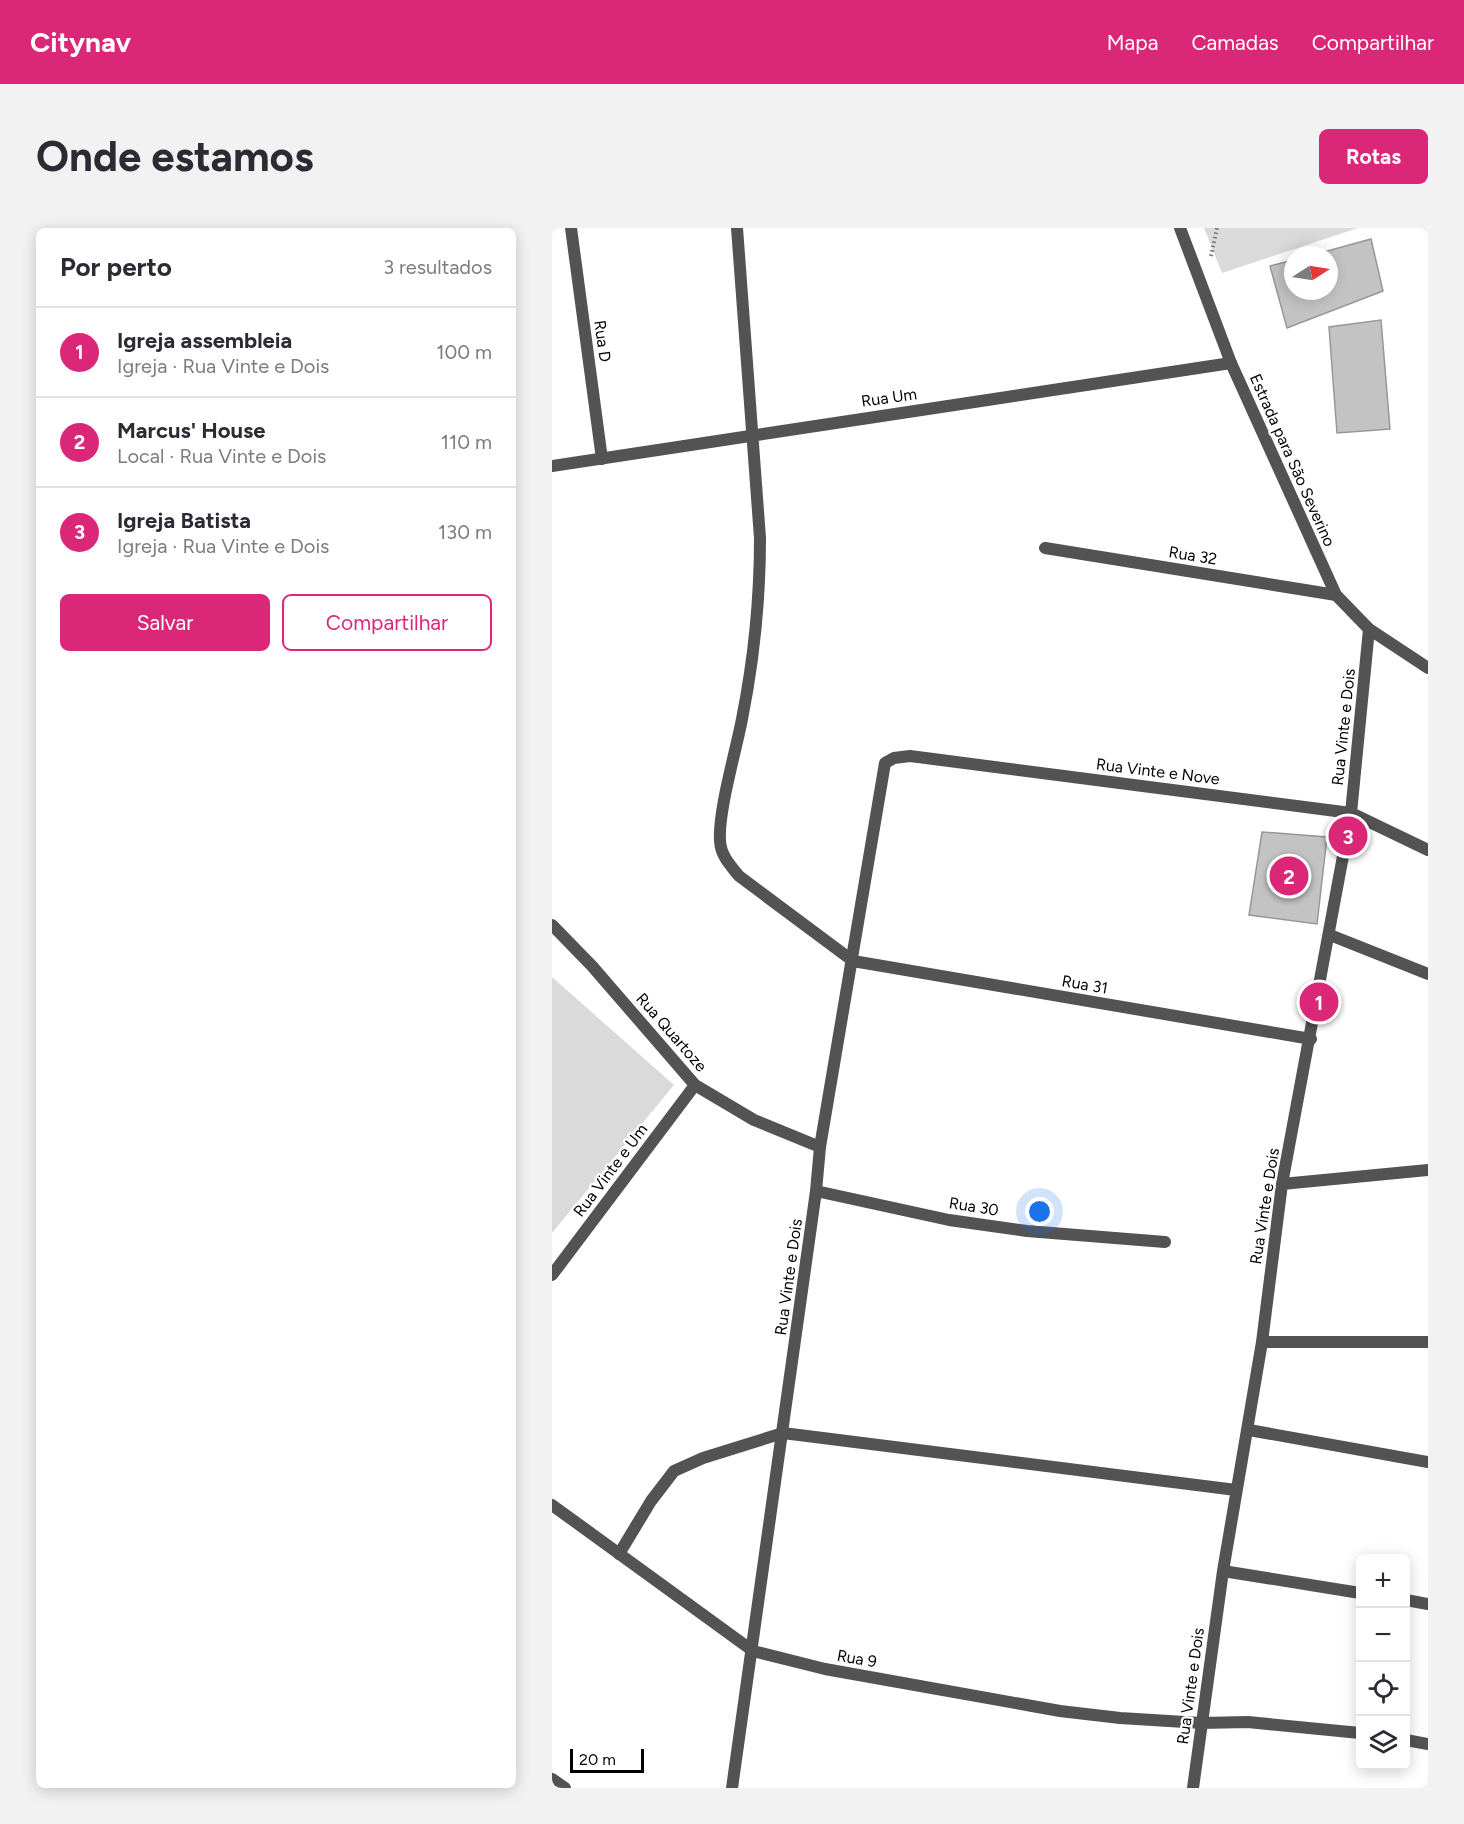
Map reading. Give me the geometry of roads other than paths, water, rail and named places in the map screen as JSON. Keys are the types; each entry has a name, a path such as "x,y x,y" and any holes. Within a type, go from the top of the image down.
{"street":[{"name":"Rua D","path":"572,228 602,459"},
{"path":"737,228 760,538 760,588 747,694 720,830 722,853 739,876 853,961"},
{"name":"Estrada para São Severino","path":"1180,228 1232,363 1336,595 1369,628 1428,668"},
{"name":"Rua Um","path":"552,466 1232,363"},
{"name":"Rua 32","path":"1046,548 1336,595"},
{"name":"Rua Vinte e Dois","path":"1193,1788 1223,1571 1236,1490 1249,1430 1262,1342 1282,1184 1311,1039 1351,813 1369,628"},
{"name":"Rua Vinte e Nove","path":"882,771 889,760 910,756 1351,813 1428,850"},
{"name":"Rua Vinte e Dois","path":"732,1788 783,1433 820,1146 853,961 882,771"},
{"name":"Rua Quartoze","path":"552,926 599,974 695,1085 754,1120 820,1146"},
{"path":"1330,935 1428,974"},
{"name":"Rua 31","path":"853,961 1311,1039"},
{"name":"Rua Vinte e Um","path":"552,1275 695,1085"},
{"path":"1282,1184 1428,1170"},
{"name":"Rua 30","path":"816,1191 885,1208 983,1224 1164,1242"},
{"path":"1262,1342 1428,1342"},
{"path":"1249,1430 1428,1462"},
{"path":"619,1554 651,1501 674,1471 703,1458 783,1433 1236,1490"},
{"name":"Rua 9","path":"552,1505 753,1651 825,1669 1060,1711 1120,1718 1202,1723"},
{"path":"1223,1571 1356,1592"},
{"path":"1410,1601 1428,1604"},
{"path":"1202,1723 1248,1722 1356,1733"},
{"path":"1410,1741 1428,1744"},
{"path":"552,1779 565,1788"}],"place":[{"name":"Igreja Batista","path":"1348,836"},
{"name":"Marcus' House","path":"1289,876"},
{"name":"Igreja assembleia","path":"1319,1002"}]}
